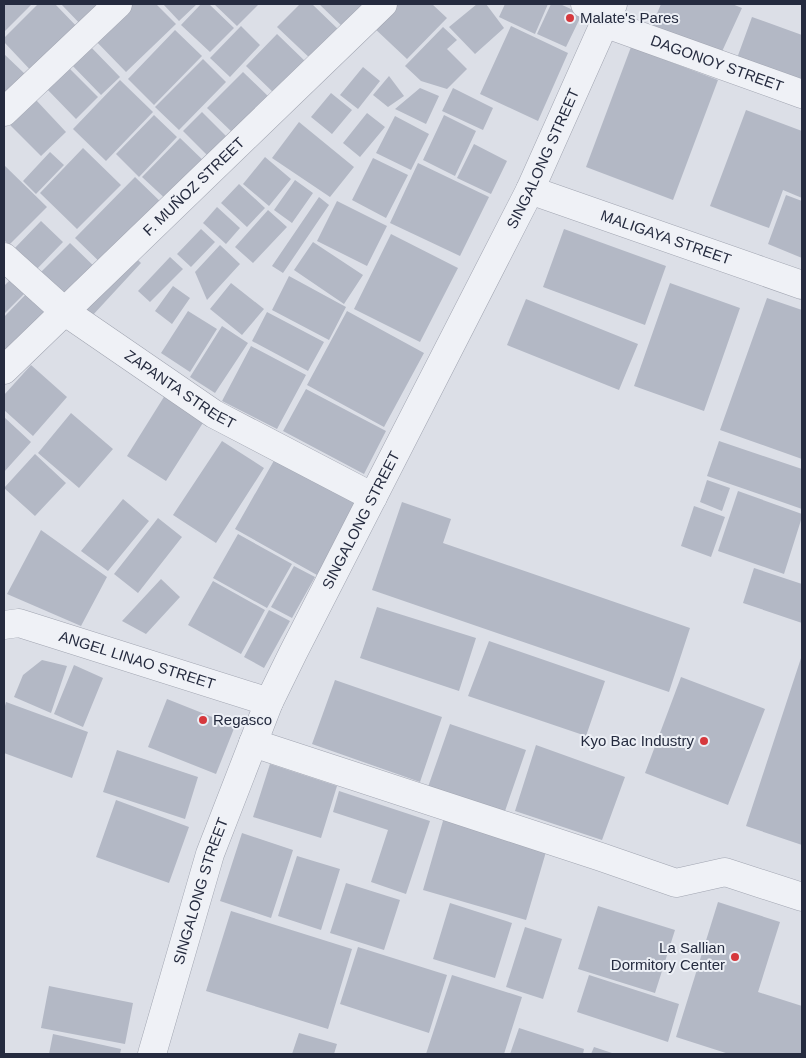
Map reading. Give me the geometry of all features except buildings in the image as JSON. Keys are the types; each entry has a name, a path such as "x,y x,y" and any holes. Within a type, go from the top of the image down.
{"street":[{"path":"4,112 118,4"},
{"name":"F. MUÑOZ STREET","path":"4,370 383,4"},
{"name":"DAGONOY STREET","path":"602,11 802,94"},
{"name":"SINGALONG STREET","path":"152,1054 210,854 269,702 530,190 602,11"},
{"name":"MALIGAYA STREET","path":"530,190 802,285"},
{"name":"ZAPANTA STREET","path":"4,257 64,311 214,414 373,497"},
{"name":"ANGEL LINAO STREET","path":"4,624 19,623 269,702"},
{"path":"253,742 676,883 725,872 802,897"}],"place":[{"name":"Malate's Pares","path":"570,18"},
{"name":"Regasco","path":"203,720"},
{"name":"Kyo Bac Industry","path":"704,741"},
{"name":"La Sallian Dormitory Center","path":"735,957"}]}
